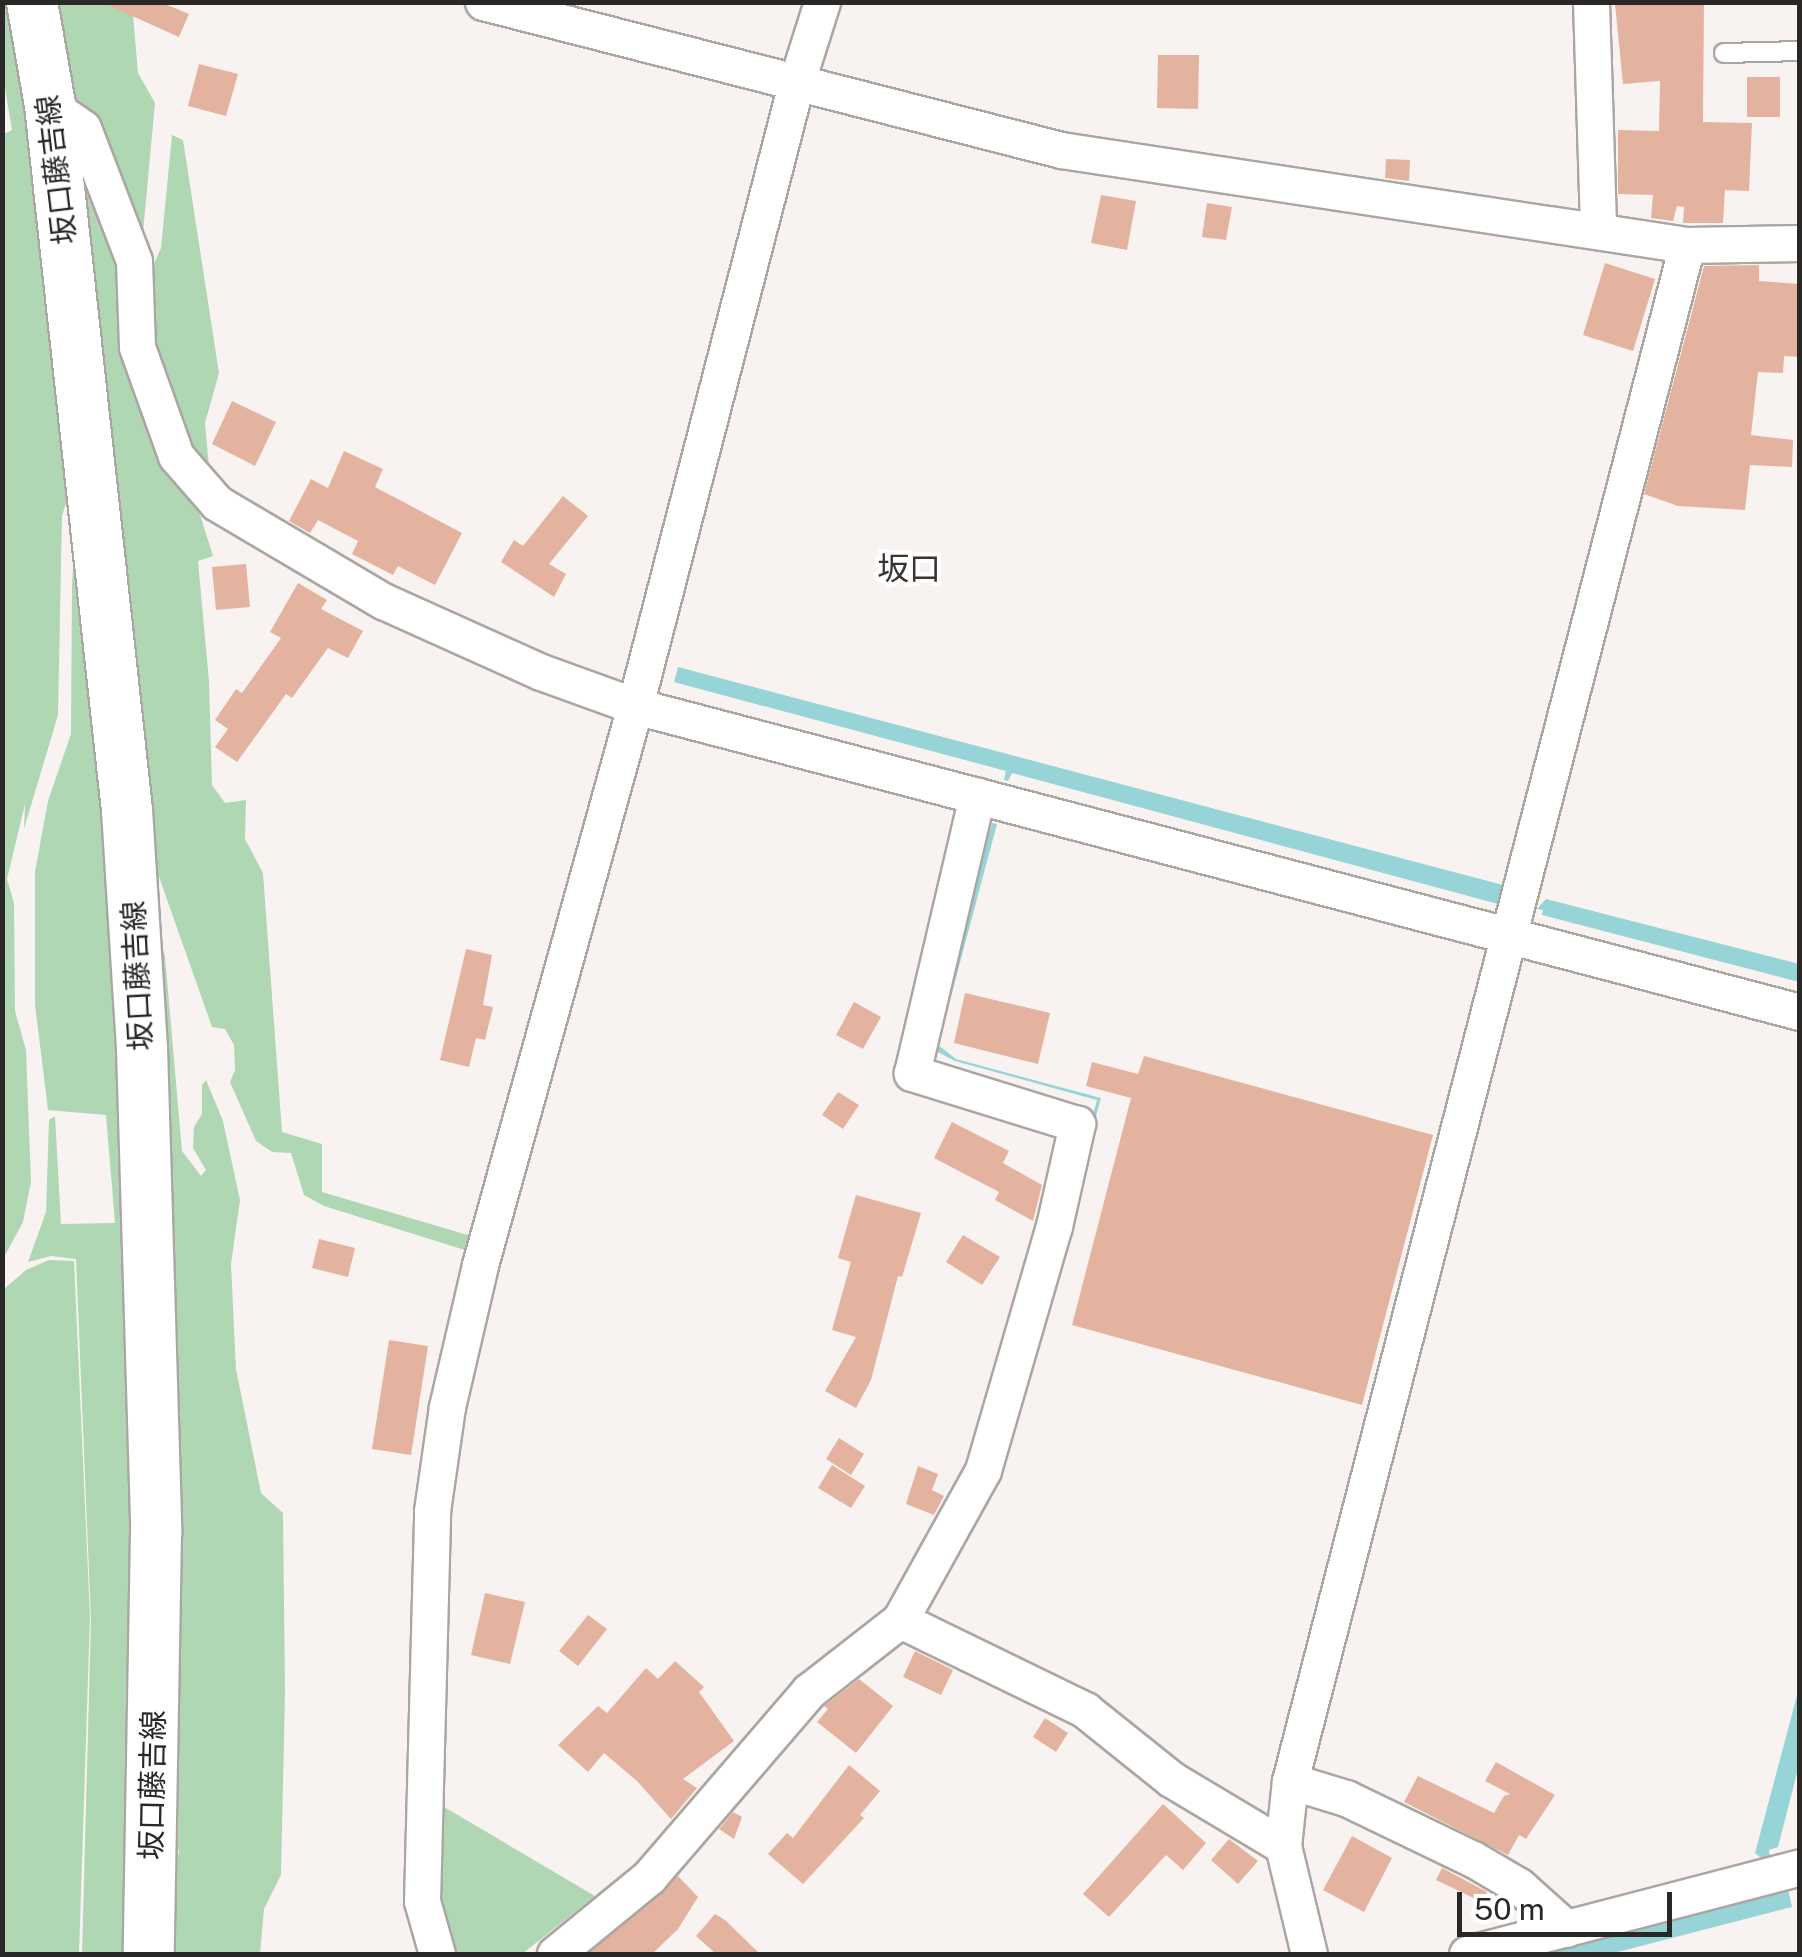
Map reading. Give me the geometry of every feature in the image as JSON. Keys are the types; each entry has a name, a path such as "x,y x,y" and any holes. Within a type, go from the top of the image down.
{"main road":[{"name":"坂口藤吉線","path":"32,2 50,105 127,810 142,1048 156,1532 148,1954"}],"street":[{"path":"482,2 1061,150 1687,245 1800,243"},
{"path":"437,1954 422,1902 432,1511 447,1408 480,1265 635,706 796,84 822,2"},
{"path":"1591,2 1598,230"},
{"path":"50,105 84,128 134,261 137,347 176,456 217,503 384,601 541,672 635,706 1800,1012"},
{"path":"1310,1954 1283,1846 1290,1782 1687,245"},
{"path":"554,1954 649,1877 808,1691 900,1620 983,1470 1054,1226 1077,1124 912,1074 977,796"},
{"path":"900,1620 1085,1710 1170,1779 1283,1846"},
{"path":"1290,1782 1346,1798 1473,1859 1519,1886 1567,1929"},
{"path":"1467,1954 1800,1867"}],"lane":[{"path":"1724,53 1800,51"}],"green space":[{"path":"15,2 74,476 62,516 58,715 24,829 25,804 7,879 14,903 15,1011 26,1050 31,1182 23,1222 3,1259 2,135 12,130 3,76 2,3"},
{"path":"51,3 132,3 138,73 155,103 142,243 89,113 63,83"},
{"path":"172,135 183,140 219,373 205,423 210,479 203,476 151,348 145,284 161,248"},
{"path":"71,141 86,151 213,556 198,561 209,681 212,785 225,803 246,800 245,839 263,873 282,1132 322,1144 322,1192 471,1236 468,1251 324,1206 304,1195 291,1153 272,1152 256,1141 230,1082 235,1070 234,1045 225,1029 212,1027 135,809"},
{"path":"82,504 132,1161 136,1954 82,1954 91,1620 76,1259 51,1256 28,1262 46,1212 49,1120 55,1116 61,1224 115,1223 106,1115 48,1110 35,1005 35,872 48,801 71,734 72,586 75,529"},
{"path":"144,885 165,956 182,1151 201,1176 206,1170 193,1148 194,1127 202,1114 202,1085 206,1080 223,1121 240,1200 231,1264 236,1369 261,1493 283,1513 281,1875 264,1909 260,1954 161,1954 179,1851 170,1826"},
{"path":"49,1260 74,1261 90,1617 79,1954 3,1954 3,1290 26,1270"},
{"path":"439,1804 595,1896 522,1954 452,1954 435,1891"}],"water":[{"path":"678,667 1503,885 1498,904 1012,773 1008,781 1004,780 1006,771 674,682"},
{"path":"992,823 997,824 938,1045 956,1059 1101,1098 1003,1446 1097,1100 955,1061 938,1052 935,1044"},
{"path":"1546,899 1799,964 1799,982 1542,915 1543,910 1537,909"},
{"path":"1799,1688 1799,1765 1778,1847 1769,1850 1770,1860 1755,1865 1754,1861 1761,1858 1755,1853"},
{"path":"1778,1885 1779,1891 1788,1889 1792,1907 1610,1954 1537,1954 1770,1894 1769,1887"}],"building":[{"path":"101,2 160,2 189,14 179,37"},
{"path":"1704,2 1703,122 1752,123 1749,191 1725,190 1723,223 1683,223 1684,207 1677,206 1673,221 1651,218 1653,195 1618,194 1618,130 1659,131 1660,81 1623,84 1615,4"},
{"path":"1158,55 1199,55 1198,109 1157,108"},
{"path":"199,64 238,74 226,116 188,106"},
{"path":"1747,77 1780,77 1780,117 1747,117"},
{"path":"1386,159 1410,160 1409,181 1385,178"},
{"path":"1101,195 1136,201 1127,250 1091,243"},
{"path":"1207,203 1232,207 1226,240 1202,237"},
{"path":"1605,263 1655,279 1633,351 1583,335"},
{"path":"1759,265 1759,281 1800,284 1800,357 1784,356 1783,373 1758,372 1751,435 1793,440 1792,467 1750,465 1745,510 1678,506 1644,494 1704,266"},
{"path":"232,401 276,422 255,466 212,444"},
{"path":"344,451 383,469 375,487 462,533 435,585 398,566 393,575 352,554 358,541 318,520 310,533 289,521 311,479 328,488"},
{"path":"563,496 588,516 549,564 566,574 554,597 501,562 514,540 523,546"},
{"path":"246,564 250,607 216,610 212,567"},
{"path":"298,583 327,600 321,609 363,631 348,658 328,648 292,698 286,694 237,762 215,747 228,729 215,720 236,689 242,693 281,638 270,632"},
{"path":"466,949 492,955 483,1005 493,1007 485,1040 476,1038 469,1067 440,1060"},
{"path":"965,993 1050,1013 1038,1064 954,1043"},
{"path":"854,1002 881,1017 863,1049 836,1035"},
{"path":"1144,1056 1433,1135 1362,1405 1072,1325 1131,1098 1086,1086 1092,1062 1138,1074"},
{"path":"838,1092 859,1105 843,1129 822,1115"},
{"path":"952,1122 1009,1151 1003,1163 1042,1185 1033,1221 995,1200 999,1192 934,1158"},
{"path":"856,1195 921,1213 902,1277 898,1276 871,1380 856,1408 825,1391 856,1337 832,1330 851,1262 838,1258"},
{"path":"963,1235 1000,1257 982,1285 946,1262"},
{"path":"319,1239 355,1248 348,1277 312,1268"},
{"path":"389,1340 428,1346 411,1455 372,1449"},
{"path":"839,1438 864,1454 851,1475 826,1459"},
{"path":"832,1465 865,1486 851,1508 818,1488"},
{"path":"918,1466 938,1474 932,1490 944,1496 934,1515 906,1504"},
{"path":"485,1593 525,1602 510,1664 471,1655"},
{"path":"588,1615 607,1629 578,1666 559,1651"},
{"path":"915,1651 953,1670 941,1695 903,1677"},
{"path":"675,1661 704,1687 699,1692 734,1741 683,1779 697,1788 671,1819 637,1781 604,1753 588,1772 558,1745 598,1706 607,1713 646,1668 658,1679"},
{"path":"859,1679 893,1706 856,1753 817,1722 828,1709 824,1706"},
{"path":"1045,1718 1068,1733 1056,1752 1033,1737"},
{"path":"1496,1762 1555,1795 1526,1839 1519,1835 1508,1855 1404,1802 1418,1776 1494,1813 1504,1796 1510,1794 1485,1781"},
{"path":"849,1765 880,1791 860,1815 864,1818 803,1884 768,1854 787,1833 793,1838"},
{"path":"1163,1804 1206,1843 1183,1870 1166,1855 1109,1917 1083,1894"},
{"path":"733,1812 742,1817 734,1839 719,1829"},
{"path":"1352,1836 1392,1858 1364,1912 1323,1890"},
{"path":"1229,1839 1258,1861 1238,1884 1211,1860"},
{"path":"1442,1868 1487,1892 1482,1902 1436,1880"},
{"path":"678,1876 698,1897 678,1929 652,1954 588,1954"},
{"path":"715,1914 760,1954 716,1954 696,1936"}],"district":[{"name":"坂口","path":"909,569"}]}
